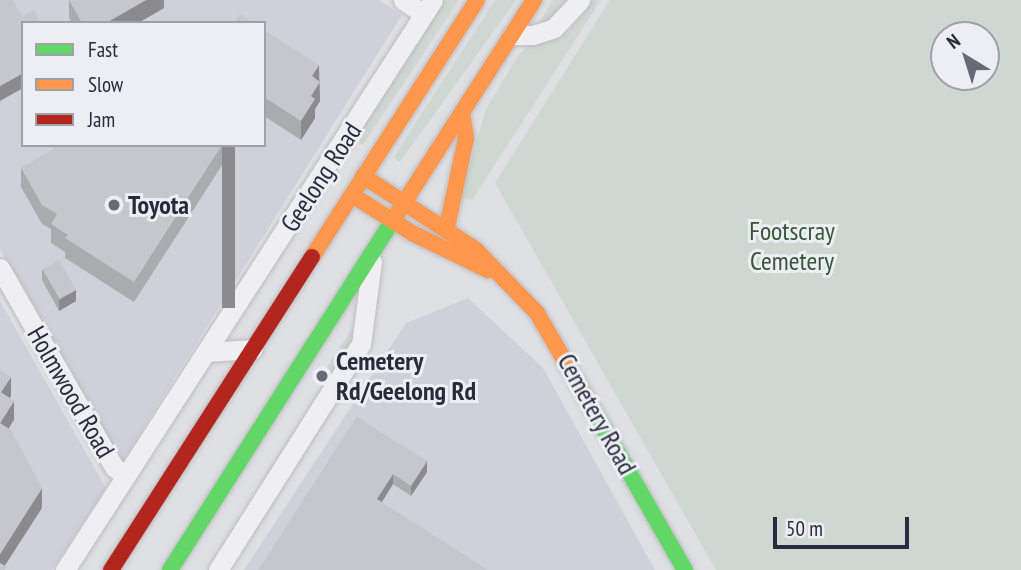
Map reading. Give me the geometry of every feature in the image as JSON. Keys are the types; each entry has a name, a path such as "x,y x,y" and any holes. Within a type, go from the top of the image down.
{"main road":[{"name":"Geelong Road","path":"111,570 477,0"},
{"path":"170,570 534,0"},
{"path":"447,227 466,138 462,113"},
{"name":"Cemetery Road","path":"363,176 447,227 475,249 493,271 519,291 555,340 685,570"},
{"name":"Cemetery Road","path":"352,195 393,222 471,265 493,271"}],"street":[{"path":"402,0 428,7"},
{"path":"512,35 533,35 554,28 580,0"},
{"name":"Geelong Road","path":"65,570 428,7"},
{"name":"Cemetery Road","path":"322,175 352,195"},
{"path":"218,570 361,344 373,254"},
{"name":"Holmwood Road","path":"0,268 114,467 125,476"},
{"path":"206,352 253,349"}],"shaded area":[{"path":"0,0 379,0 402,15 122,462 0,250"},
{"path":"468,298 543,368 655,570 244,570 406,323"},
{"path":"0,301 106,488 52,570 0,570"}],"green space":[{"path":"444,0 459,0 363,145 356,141 362,128"},
{"path":"495,0 516,0 400,162 394,158 398,150"},
{"path":"553,0 568,0 542,25 540,21"},
{"path":"592,0 601,0 472,200 460,198 486,109 519,54 531,44 568,31"},
{"name":"Footscray Cemetery","path":"610,0 1021,0 1021,570 716,570 495,183"},
{"path":"352,329 357,330 352,342 328,379 322,375"}],"building":[{"path":"0,0 13,0 22,16 34,10 40,21 21,21 21,74 0,86"},
{"path":"69,0 146,0 109,21 81,21"},
{"path":"240,14 250,21 235,21"},
{"path":"266,31 319,65 312,76 320,82 311,96 315,99 301,121 266,98"},
{"name":"Toyota","path":"55,147 221,147 134,282 65,238 68,235 51,224 57,214 42,205 21,168"},
{"path":"59,260 76,289 60,299 43,270"},
{"path":"0,370 11,377 1,392 14,401 0,423"},
{"path":"357,417 427,461 411,486 393,474 377,499 488,570 259,570"},
{"path":"0,423 11,430 42,488 0,554"},
{"path":"0,563 7,567 5,570 0,570"}],"traffic: fast":[{"path":"170,570 398,212"},
{"path":"595,413 685,570"}],"traffic: slow":[{"path":"312,257 477,0"},
{"path":"398,212 534,0"},
{"path":"447,227 466,138 462,113"},
{"path":"363,176 475,249 537,313 595,413"},
{"path":"352,195 412,233 488,270"}],"traffic: jam":[{"path":"111,570 312,257"}],"place":[{"name":"Toyota","path":"114,205"},
{"name":"Cemetery Rd/Geelong Rd","path":"322,376"}]}
